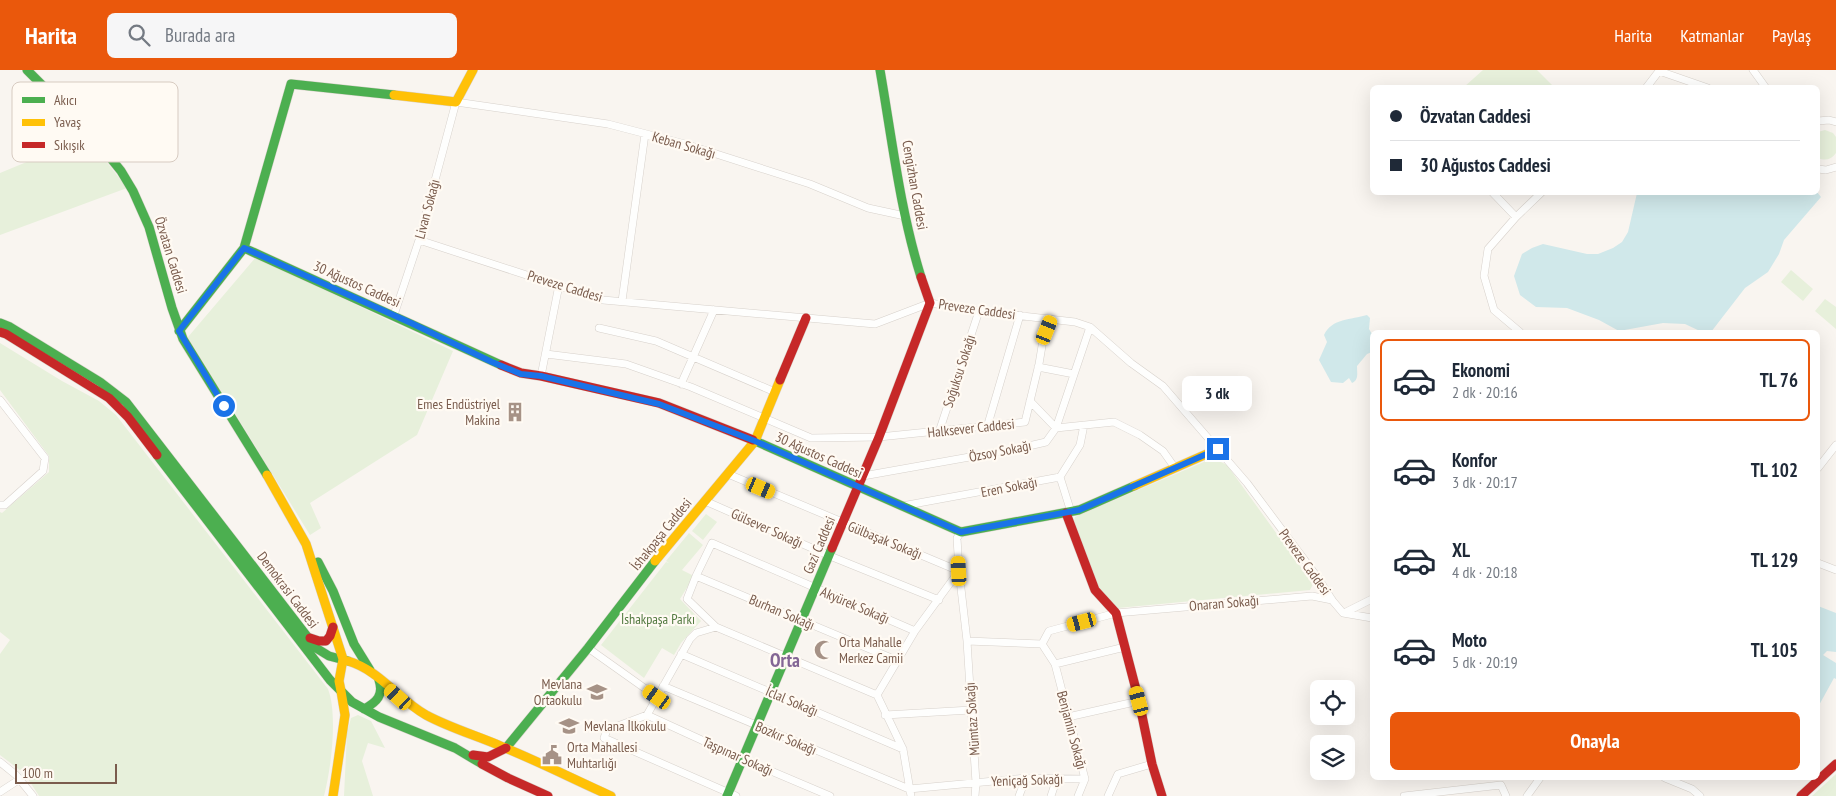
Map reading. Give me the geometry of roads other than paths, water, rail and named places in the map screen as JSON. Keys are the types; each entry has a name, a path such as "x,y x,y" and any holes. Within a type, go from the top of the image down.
{"street":[{"name":"Özvatan Caddesi","path":"27,70 39,82"},
{"path":"179,331 244,248 291,84 456,102 472,70"},
{"name":"Cengizhan Caddesi","path":"880,70 905,216 913,251 930,303"},
{"path":"1648,85 1658,70 1700,85"},
{"path":"1753,70 1764,85"},
{"name":"Keban Sokağı","path":"456,102 608,124 685,144 810,184 868,208 905,216"},
{"name":"Livan Sokağı","path":"394,316 419,240 456,102"},
{"path":"1820,121 1836,122"},
{"path":"622,301 645,134"},
{"name":"Özvatan Caddesi","path":"112,162 131,187 143,211 155,244 179,331 188,349 265,472 306,544 342,659 341,673"},
{"path":"1820,169 1826,170 1836,167"},
{"path":"1495,195 1516,217"},
{"path":"1518,330 1494,310 1484,276 1488,249 1516,217 1539,195"},
{"name":"Preveze Caddesi","path":"419,240 603,300 875,324 930,303 979,311 1075,322 1090,327 1131,363 1163,386 1247,483 1318,578 1332,600 1344,613"},
{"name":"30 Ağustos Caddesi","path":"244,248 521,374 541,376 659,404 755,441 961,532"},
{"path":"541,376 559,285"},
{"name":"Gazi Caddesi","path":"731,795 743,759 880,437 930,303"},
{"path":"682,384 714,310"},
{"name":"Soğuksu Sokağı","path":"939,432 979,311"},
{"path":"988,424 1020,316"},
{"name":"İshakpaşa Caddesi","path":"506,748 755,441 806,318"},
{"name":"Halksever Caddesi","path":"764,418 811,438 880,437 939,432 988,424 1025,422 1043,340 1051,320"},
{"name":"Demokrasi Caddesi","path":"0,323 10,327 100,382 126,402 307,636 320,650 329,656 361,665 375,675 394,694 426,715 506,748 611,796"},
{"path":"1056,428 1090,327"},
{"path":"599,328 656,341 775,392"},
{"name":"Demokrasi Caddesi","path":"0,332 103,394 128,417 290,629 341,691 364,709 379,717 455,748 508,778 548,796"},
{"path":"546,354 626,364 682,384 764,418"},
{"path":"1038,367 1074,374"},
{"path":"0,400 45,458 43,472 5,505 0,505"},
{"path":"1030,401 1056,428"},
{"path":"1056,428 1114,422 1140,434 1163,451 1175,468"},
{"path":"1084,425 1080,445 1060,477 1069,513 1095,590 1116,613 1139,701 1152,764 1162,796"},
{"name":"Özsoy Sokağı","path":"863,476 1046,442 1056,428"},
{"path":"1820,465 1836,445"},
{"path":"961,532 1069,513 1218,449"},
{"name":"Gülbaşak Sokağı","path":"728,474 959,571"},
{"name":"Eren Sokağı","path":"902,506 1060,477"},
{"name":"Gülsever Sokağı","path":"705,501 830,556 939,600"},
{"name":"Mümtaz Sokağı","path":"961,532 958,538 959,571 972,710 975,796"},
{"name":"Akyürek Sokağı","path":"696,576 712,543 915,630"},
{"path":"306,544 330,584 354,644 382,687 382,694 373,704 364,709 358,707 350,709 345,715"},
{"path":"1820,564 1836,570"},
{"path":"877,695 915,630 959,571"},
{"path":"696,576 687,599 716,627 877,695 903,749 910,792"},
{"name":"Burhan Sokağı","path":"696,576 896,660"},
{"name":"Onaran Sokağı","path":"1042,644 1049,631 1116,613 1312,596 1332,600"},
{"path":"1344,613 1370,600"},
{"path":"1344,613 1370,618"},
{"path":"307,636 317,642 325,641 330,637 333,626"},
{"path":"716,627 696,634 690,639 647,715 607,730 604,738 731,795"},
{"path":"967,642 1042,644"},
{"name":"Benjamin Sokağı","path":"1042,644 1055,664 1085,779 1078,796"},
{"path":"1055,664 1125,647"},
{"path":"588,648 657,697"},
{"name":"İclal Sokağı","path":"681,654 903,749"},
{"path":"333,796 345,715 339,682 341,673 352,666 361,665"},
{"name":"Bozkır Sokağı","path":"663,686 910,792"},
{"path":"1068,717 1139,701"},
{"path":"886,715 972,710"},
{"name":"Taşpınar Sokağı","path":"647,715 830,796"},
{"path":"455,748 484,757 488,757 506,748"},
{"path":"0,762 20,779 33,796"},
{"path":"1108,796 1118,774 1152,764"},
{"path":"1820,779 1836,764"},
{"path":"1020,796 1026,778"},
{"name":"Yeniçağ Sokağı","path":"910,792 1026,778 1085,779"},
{"path":"1051,796 1057,778"},
{"path":"0,792 20,779"},
{"path":"1527,796 1539,780"},
{"path":"1670,780 1692,789 1700,796"},
{"path":"1801,796 1818,780"},
{"path":"1404,796 1501,785 1506,796"}],"water":[{"path":"1637,195 1819,195 1821,197 1784,240 1779,254 1768,272 1745,288 1713,330 1698,330 1685,324 1663,323 1617,330 1599,320 1567,308 1536,307 1520,295 1514,276 1522,254 1532,248 1543,244 1587,254 1598,254 1622,242 1628,232"},
{"path":"1367,315 1370,318 1370,353 1357,366 1356,380 1352,383 1349,378 1343,383 1331,382 1319,360 1327,342 1324,335 1327,329 1342,320"},
{"path":"1820,607 1836,613 1836,652 1827,651 1823,655 1836,663 1836,679 1834,678 1820,703"}],"place":[{"name":"Emes Endüstriyel Makina","path":"515,412"},
{"name":"Orta Mahalle Merkez Camii","path":"824,650"},
{"name":"Mevlana Ortaokulu","path":"597,692"},
{"name":"Mevlana İlkokulu","path":"569,726"},
{"name":"Orta Mahallesi Muhtarlığı","path":"552,755"}],"district":[{"name":"Orta","path":"785,660"}],"park label":[{"name":"İshakpaşa Parkı","path":"658,619"}]}
